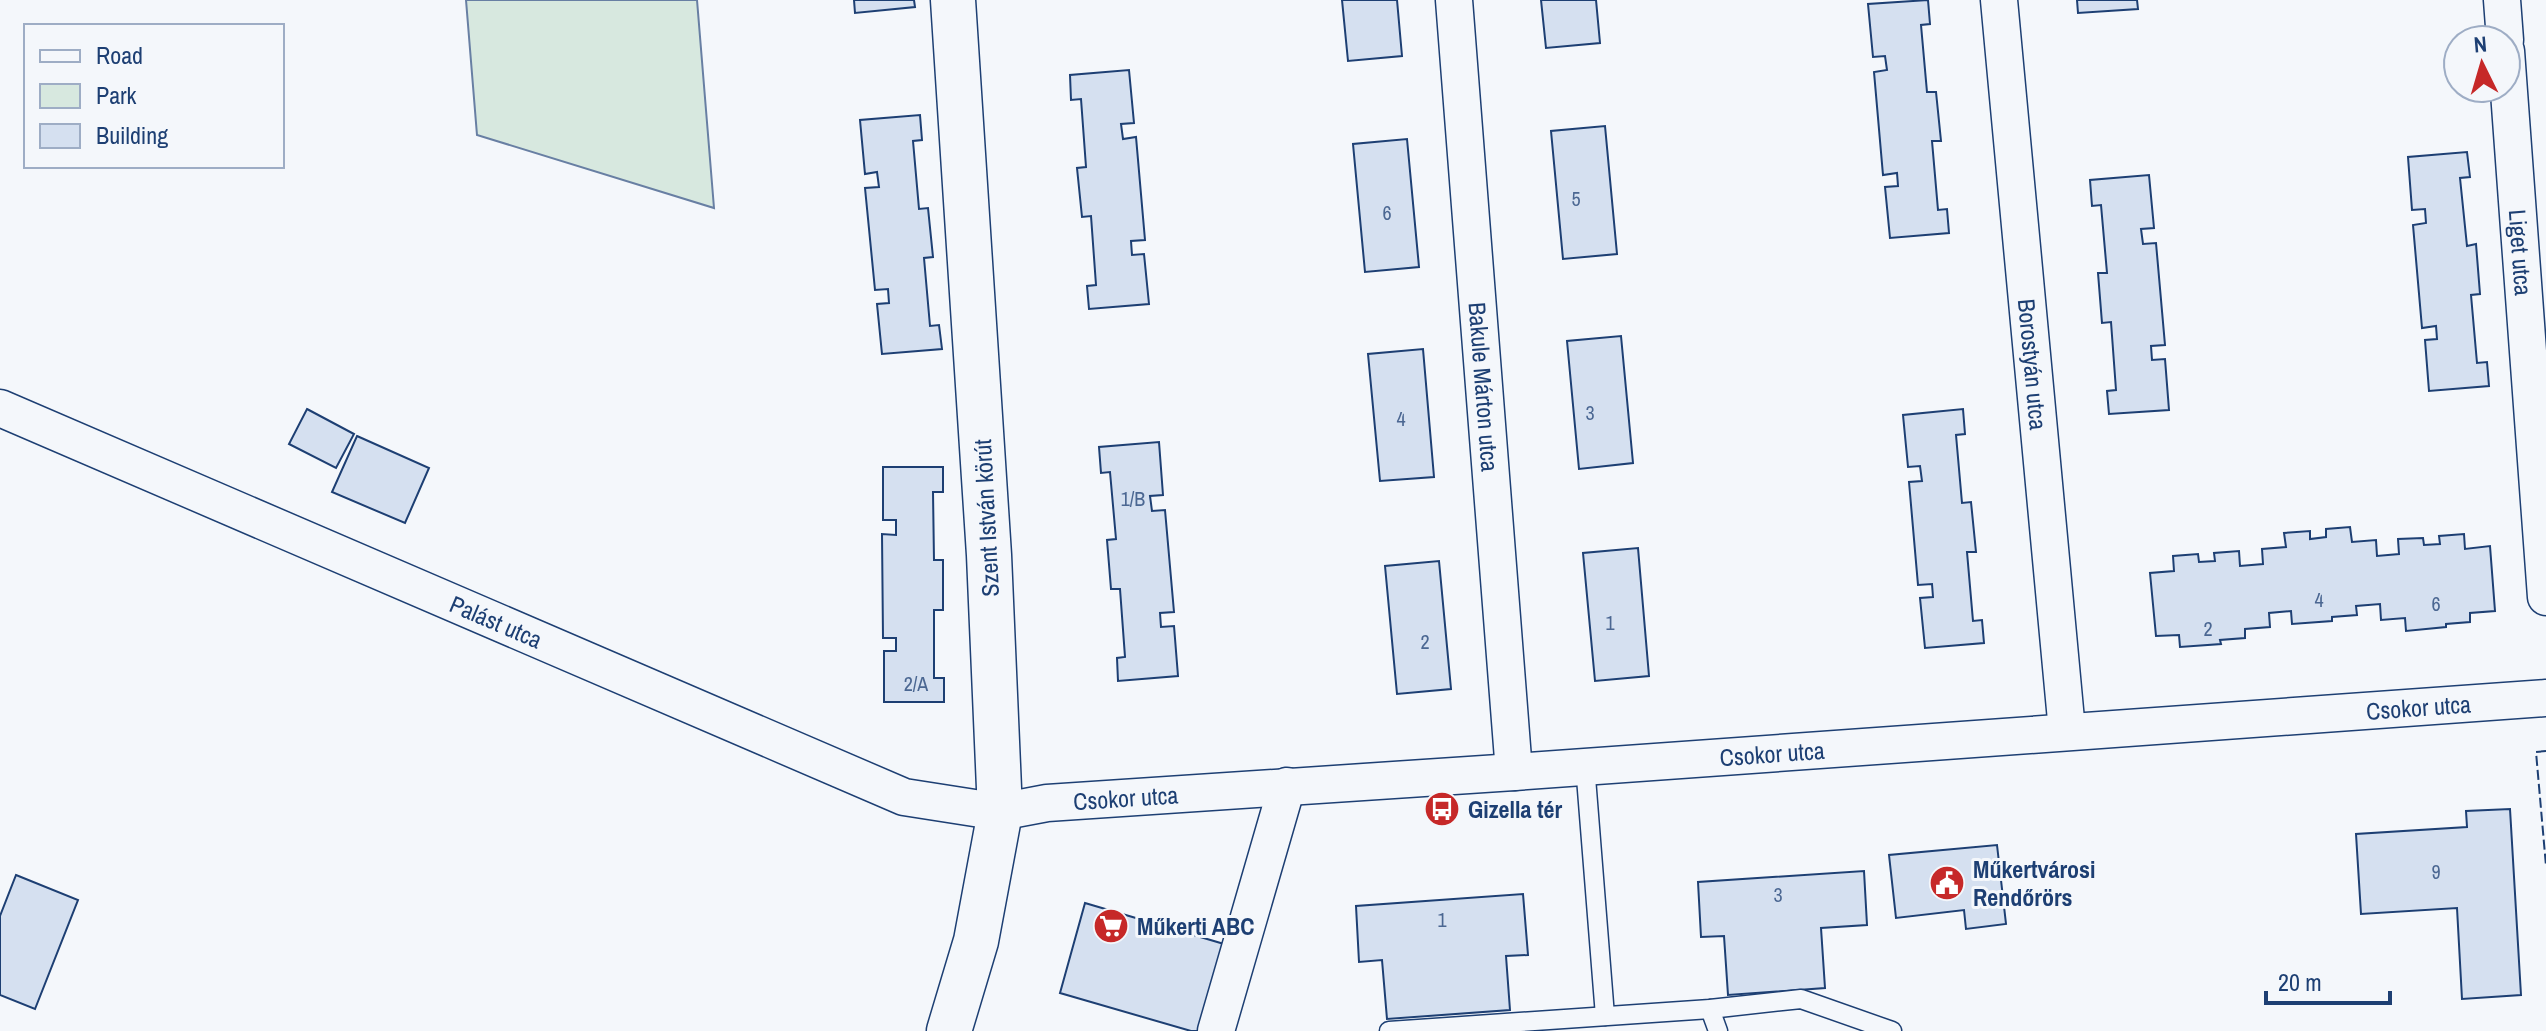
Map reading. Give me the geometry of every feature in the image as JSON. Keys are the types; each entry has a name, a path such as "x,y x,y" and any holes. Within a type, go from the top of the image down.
{"street":[{"name":"Szent István körút","path":"949,1031 976,941 1000,812 989,555 953,0"},
{"name":"Bakule Márton utca","path":"1454,0 1514,772"},
{"name":"Borostyán utca","path":"1999,0 2067,731"},
{"path":"2502,0 2504,24"},
{"name":"Liget utca","path":"2510,104 2546,597"},
{"name":"Palást utca","path":"0,408 904,797 1000,812"},
{"name":"Csokor utca","path":"1000,812 1047,803 2546,698"},
{"path":"1216,1031 1287,786"}],"lane":[{"path":"1585,765 1605,1016"},
{"path":"1389,1031 1710,1009 1801,999 1892,1031"},
{"path":"1710,1009 1718,1031"}],"green space":[{"path":"466,0 697,0 714,208 477,135"}],"building":[{"path":"854,0 914,0 915,7 855,13"},
{"path":"1342,0 1397,0 1402,56 1348,61"},
{"path":"1541,0 1596,0 1600,43 1546,48"},
{"path":"1928,0 1930,24 1921,25 1927,92 1936,92 1941,141 1932,141 1938,210 1947,209 1949,233 1890,238 1885,187 1898,186 1897,173 1883,175 1874,72 1887,70 1885,56 1873,57 1868,4"},
{"path":"2077,0 2137,0 2138,9 2078,13"},
{"path":"1129,70 1134,123 1121,124 1123,139 1136,137 1145,240 1131,241 1132,255 1144,254 1149,304 1089,309 1087,286 1096,285 1091,216 1082,217 1077,168 1086,167 1081,99 1071,100 1070,75"},
{"path":"920,115 922,140 913,141 919,209 928,208 933,257 924,258 930,326 939,325 942,349 882,354 877,304 889,303 888,289 875,290 865,188 879,187 877,172 865,174 860,120"},
{"path":"1605,126 1617,254 1563,259 1551,131"},
{"path":"1407,139 1419,267 1365,272 1353,144"},
{"path":"2467,152 2470,177 2460,178 2467,246 2476,244 2480,294 2471,295 2477,363 2487,362 2489,386 2429,391 2425,340 2437,339 2436,326 2422,328 2413,225 2426,223 2425,209 2412,210 2408,157"},
{"path":"2149,175 2154,228 2141,229 2143,244 2156,243 2165,345 2151,346 2152,360 2165,359 2169,410 2109,414 2107,391 2116,390 2111,322 2102,323 2098,273 2107,273 2101,205 2092,206 2090,180"},
{"path":"1621,336 1633,463 1579,469 1567,341"},
{"path":"1423,349 1434,477 1380,481 1368,354"},
{"path":"307,409 354,434 336,468 289,444"},
{"path":"1963,409 1965,434 1956,435 1962,503 1971,502 1976,552 1967,552 1973,621 1982,620 1984,643 1925,648 1920,598 1933,597 1932,584 1918,585 1909,482 1922,481 1920,466 1908,467 1903,415"},
{"path":"357,436 429,468 405,523 332,492"},
{"path":"1159,442 1163,495 1150,496 1152,511 1165,510 1174,612 1160,613 1161,627 1174,626 1178,676 1118,681 1117,658 1125,657 1120,589 1111,589 1107,540 1116,539 1110,472 1101,473 1099,447"},
{"path":"883,467 943,467 943,492 933,492 934,560 943,560 943,610 934,610 934,678 944,678 944,702 884,702 884,651 896,651 896,638 883,638 882,534 896,535 896,520 883,520"},
{"path":"2350,527 2352,542 2376,540 2377,556 2399,554 2398,539 2423,538 2424,545 2440,544 2439,536 2464,534 2465,549 2490,546 2495,611 2470,613 2470,622 2406,631 2405,618 2381,620 2380,604 2356,606 2357,615 2332,617 2332,621 2292,624 2291,611 2269,613 2270,627 2245,629 2245,638 2220,640 2221,644 2180,647 2179,635 2156,636 2150,573 2174,571 2173,556 2198,554 2199,562 2215,561 2214,553 2239,551 2240,566 2263,564 2262,549 2286,547 2284,533 2310,531 2310,539 2326,537 2326,529"},
{"path":"1638,548 1649,676 1595,681 1583,553"},
{"path":"1439,561 1451,689 1397,694 1385,566"},
{"path":"2510,809 2521,995 2462,999 2457,908 2361,914 2356,834 2467,827 2466,811"},
{"name":"Műkertvárosi Rendőrörs","path":"1997,845 2006,924 1966,929 1964,910 1896,918 1889,855"},
{"path":"1864,871 1867,925 1821,928 1825,988 1728,995 1724,936 1701,937 1698,882"},
{"path":"16,875 78,900 35,1009 0,995 0,916"},
{"path":"1523,894 1528,955 1506,956 1510,1010 1387,1019 1382,960 1359,962 1356,906"},
{"path":"1085,903 1224,944 1200,1031 1060,993"}],"fence":[{"path":"2546,751 2536,752 2546,866"}],"place":[{"name":"Gizella tér","path":"1442,809"},
{"name":"Műkertvárosi Rendőrörs","path":"1947,883"},
{"name":"Műkerti ABC","path":"1111,926"}]}
